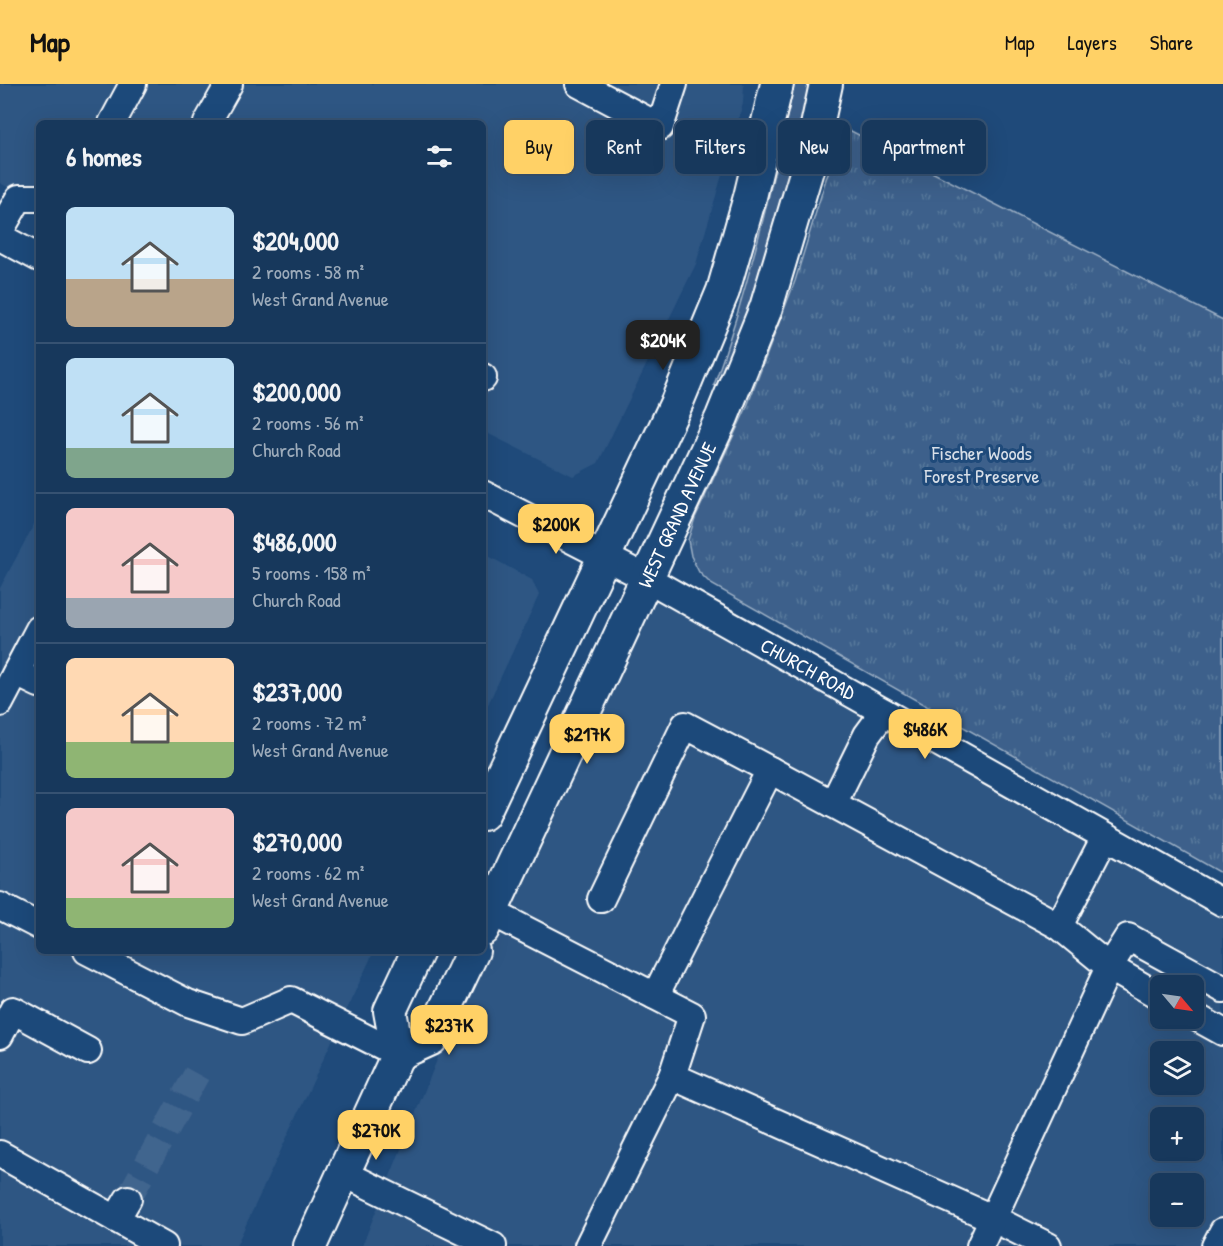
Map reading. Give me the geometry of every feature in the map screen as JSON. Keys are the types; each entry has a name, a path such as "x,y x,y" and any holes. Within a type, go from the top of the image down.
{"main road":[{"path":"486,808 677,402 723,291 750,197 777,84"},
{"name":"WEST GRAND AVENUE","path":"487,921 722,417 766,308 809,163 826,84"},
{"path":"310,1246 398,1054 390,1011 417,954"},
{"path":"398,1054 431,1039 472,954"}],"street":[{"path":"114,120 133,84"},
{"path":"209,120 229,84"},
{"path":"579,84 660,127 674,84"},
{"path":"0,231 19,198 36,198"},
{"path":"0,237 36,256"},
{"name":"CHURCH ROAD","path":"486,496 648,579 1223,903"},
{"path":"0,703 36,635"},
{"path":"16,673 36,683"},
{"path":"833,804 867,735 884,712"},
{"path":"601,899 685,725 1059,926 1109,967 1150,991"},
{"path":"655,996 770,770"},
{"path":"1059,926 1105,837"},
{"path":"0,906 36,924"},
{"path":"487,921 655,996 692,1015 672,1076 588,1246"},
{"path":"980,1246 1109,967 1128,937 1223,989"},
{"path":"93,954 188,1003 242,1021 291,1000 398,1054"},
{"path":"0,1035 13,1010 88,1051"},
{"path":"1204,1022 1223,1032"},
{"path":"672,1076 994,1219 1048,1246"},
{"path":"0,1154 122,1209 164,1246"},
{"path":"343,1173 493,1246"},
{"path":"1215,1246 1223,1231"}],"shaded area":[{"path":"0,84 744,84 743,103 738,120 675,120 675,174 722,174 696,264 598,463 573,476 486,432 486,120 36,120 36,202 0,183"},
{"path":"36,521 36,954 373,954 236,1246 0,1246 0,588"},
{"path":"486,555 532,580 539,595 486,709"},
{"path":"631,578 1223,908 1223,1246 362,1246 480,954 486,954 486,938"}],"green space":[{"path":"794,84 811,84 803,120 786,120"},
{"name":"Fischer Woods Forest Preserve","path":"850,131 862,137 862,174 936,174 1223,320 1223,874 711,584 699,572 691,556 688,540 695,518 746,409 795,281 828,174 850,174"},
{"path":"778,154 778,174 789,174 746,313 719,387 714,385 749,274"}],"tunnel":[{"path":"128,1199 201,1066"}]}
